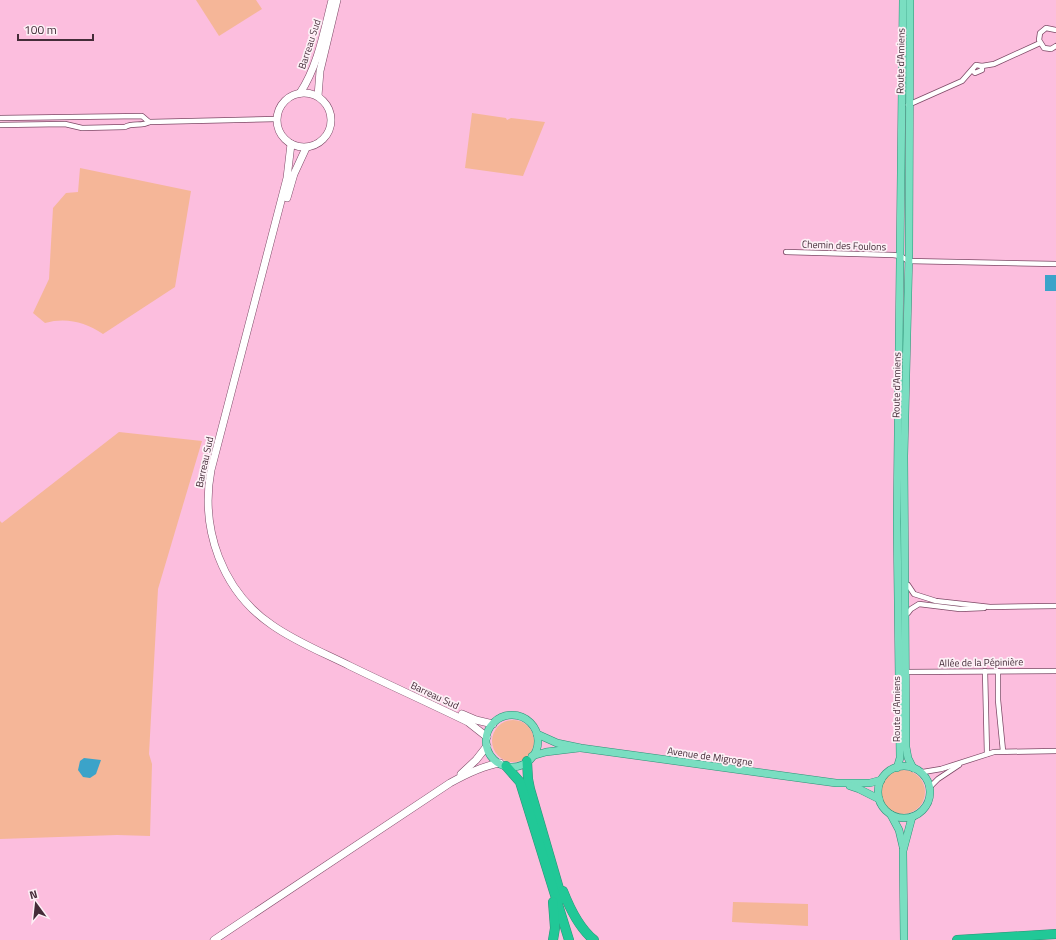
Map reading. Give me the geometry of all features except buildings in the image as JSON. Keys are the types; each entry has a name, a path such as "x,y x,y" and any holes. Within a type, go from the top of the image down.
{"highway":[{"path":"530,759 529,784 569,940"},
{"path":"503,764 520,782 573,940"},
{"path":"553,877 555,916 553,940"},
{"path":"553,877 582,928 594,940"},
{"path":"957,940 1056,934"}],"main road":[{"name":"Barreau Sud","path":"300,93 306,84 320,49 332,0"},
{"name":"Barreau Sud","path":"318,96 320,71 338,0"},
{"name":"Route d'Amiens","path":"903,0 908,261 904,456 906,747 908,758 916,770"},
{"name":"Route d'Amiens","path":"897,768 900,758 897,522 901,256 905,106 910,0"},
{"path":"300,93 318,96 329,110 331,119 330,129 325,138 306,148 291,144 284,138 280,131 277,119 283,104 293,96 300,93"},
{"name":"Barreau Sud","path":"291,144 287,178 211,470 208,497 213,542 220,561 236,590 249,605 272,626 327,655 468,722 487,737"},
{"name":"Barreau Sud","path":"306,148 294,174 287,196 215,468 211,508 219,551 232,577 249,601 267,618 332,652 476,720 493,724"},
{"path":"214,940 450,783 468,773 490,764 519,765 530,759 537,748 537,734 527,720 517,716 506,716 493,724 487,737 487,746 492,756 503,764"},
{"name":"Avenue de Migrogne","path":"537,734 557,743 581,748 836,783 870,784 881,780"},
{"path":"450,783 476,760 487,746"},
{"name":"Avenue de Migrogne","path":"530,759 546,752 581,748"},
{"path":"891,815 901,818 912,817 920,813 926,806 929,798 929,788 926,778 916,770 897,768 888,772 881,780 878,789 879,799 884,809 891,815 899,830 903,852 904,940"},
{"name":"Avenue de Migrogne","path":"836,783 859,789 879,799"},
{"path":"903,852 912,817"}],"street":[{"path":"1056,30 1049,28 1043,30 1039,36 1040,43 1048,49 1056,46"},
{"path":"905,106 966,78 982,68 1040,43"},
{"path":"974,72 976,65 982,68"},
{"path":"0,118 142,116 149,122"},
{"path":"0,125 65,124 82,128 125,127 129,124 146,124 149,122 277,119"},
{"name":"Chemin des Foulons","path":"786,252 901,256"},
{"path":"901,256 908,261 1056,264"},
{"path":"905,553 908,585 908,645 905,655"},
{"path":"908,585 914,594 926,599 990,607 1056,606"},
{"path":"908,613 919,604 977,610 990,607"},
{"path":"985,671 987,754"},
{"path":"998,671 998,700 1003,751"},
{"name":"Allée de la Pépinière","path":"906,672 1056,671"},
{"path":"916,770 930,771 987,754 1003,751 1056,752"},
{"path":"929,788 945,773 969,759"}],"shaded area":[{"path":"196,0 256,0 262,9 219,36"},
{"path":"472,113 506,118 507,120 511,118 545,122 523,176 465,168"},
{"path":"80,168 191,191 175,287 103,334 89,326 75,322 60,320 45,323 33,313 49,279 53,208 66,193 78,192"},
{"path":"119,432 202,441 158,589 149,754 152,764 150,836 117,835 0,839 0,521 2,523"},
{"path":"509,720 517,720 528,726 534,737 534,745 528,756 517,762 509,762 498,756 492,745 492,737 498,726"},
{"path":"903,770 915,774 921,780 925,792 921,804 915,810 903,814 891,810 885,804 881,792 885,780 891,774"},
{"path":"733,902 808,904 808,926 732,922"}],"water":[{"path":"1045,275 1056,275 1056,291 1045,291"},
{"path":"84,758 101,760 96,774 90,778 83,777 78,770 80,761"}]}
